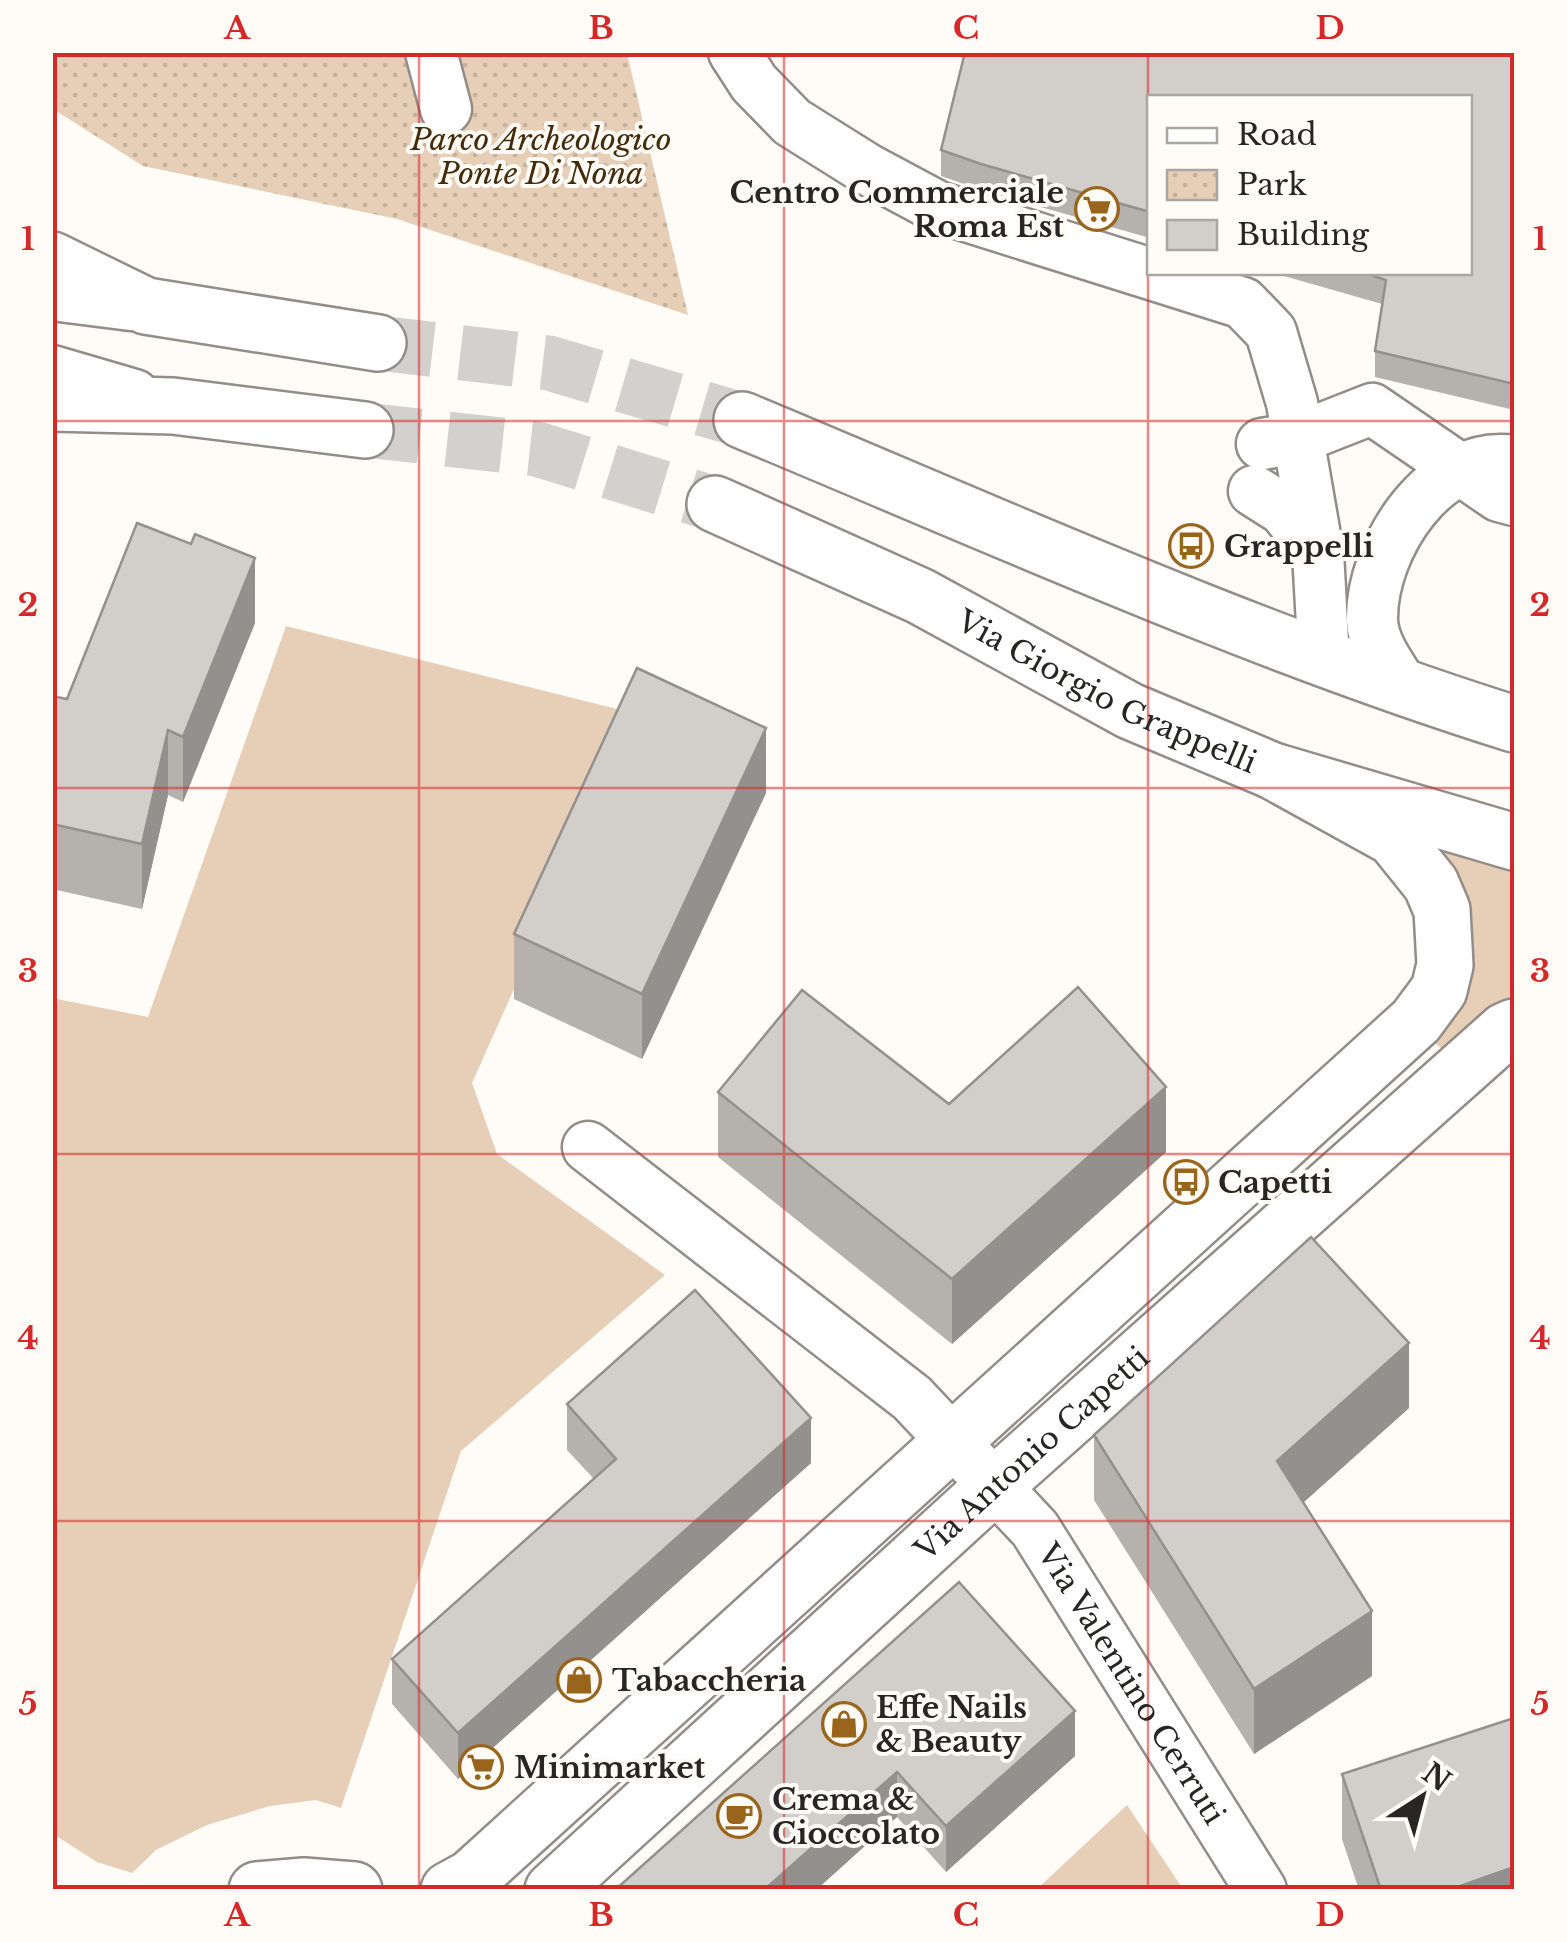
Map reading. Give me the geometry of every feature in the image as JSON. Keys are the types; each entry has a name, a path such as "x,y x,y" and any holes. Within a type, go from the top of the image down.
{"main road":[{"path":"52,260 146,306 378,343"},
{"path":"52,403 173,406 365,430"},
{"path":"742,420 1324,660 1514,724"},
{"name":"Via Giorgio Grappelli","path":"715,504 920,596 1130,712 1272,771 1514,842"},
{"name":"Via Antonio Capetti","path":"449,1890 471,1878 1396,1042 1439,990 1446,936 1442,910 1431,884 1394,838 1272,771"},
{"name":"Via Antonio Capetti","path":"553,1890 994,1486 1514,1026"},
{"path":"257,1890 304,1886 354,1890"}],"street":[{"path":"431,52 446,109"},
{"path":"734,52 754,83 792,122 938,208 1147,273"},
{"path":"1152,275 1242,303 1272,332 1272,458 1284,510 1318,553"},
{"path":"52,295 146,306"},
{"path":"52,371 173,406"},
{"path":"1272,458 1372,409 1499,496 1514,500"},
{"path":"1272,458 1318,553 1324,660"},
{"path":"1404,689 1378,647 1372,623 1376,584 1388,545 1404,522 1458,468 1496,458 1514,461"},
{"name":"Via Antonio Capetti","path":"588,1148 912,1398 953,1440"},
{"name":"Via Valentino Cerruti","path":"953,1440 1034,1529 1262,1890"}],"green space":[{"name":"Parco Archeologico Ponte Di Nona","path":"52,53 627,53 688,315 397,219 143,166 53,109"},
{"path":"286,626 637,714 472,1083 497,1154 665,1275 461,1451 341,1808 316,1800 270,1806 207,1825 156,1850 132,1873 97,1862 53,1834 52,998 148,1017"},
{"path":"1437,845 1514,872 1514,1002 1459,1034 1442,1049 1435,1043 1455,1016 1463,997 1433,858"},
{"path":"1127,1805 1183,1889 1037,1889"}],"building":[{"name":"Centro Commerciale Roma Est","path":"965,52 1514,52 1514,384 1375,351 1386,280 1371,275 1472,275 1472,95 1147,95 1147,211 941,150"},
{"path":"137,523 191,544 195,534 255,558 183,737 168,730 142,844 52,824 52,696 67,699"},
{"path":"637,668 766,728 642,994 514,934"},
{"path":"1078,987 1166,1087 952,1279 718,1092 802,990 949,1104"},
{"path":"1311,1237 1409,1343 1277,1461 1372,1611 1254,1689 1094,1435"},
{"path":"695,1290 811,1418 458,1733 392,1659 616,1459 567,1404"},
{"path":"959,1582 1075,1711 946,1826 897,1772 764,1890 615,1890"},
{"path":"1514,1718 1514,1867 1449,1890 1381,1890 1342,1774"}],"tunnel":[{"path":"378,343 549,363 742,420"},
{"path":"365,430 537,449 715,504"}],"place":[{"name":"Centro Commerciale Roma Est","path":"1097,209"},
{"name":"Grappelli","path":"1191,546"},
{"name":"Capetti","path":"1186,1182"},
{"name":"Tabaccheria","path":"579,1680"},
{"name":"Effe Nails & Beauty","path":"844,1724"},
{"name":"Minimarket","path":"481,1767"},
{"name":"Crema & Cioccolato","path":"739,1816"}]}
